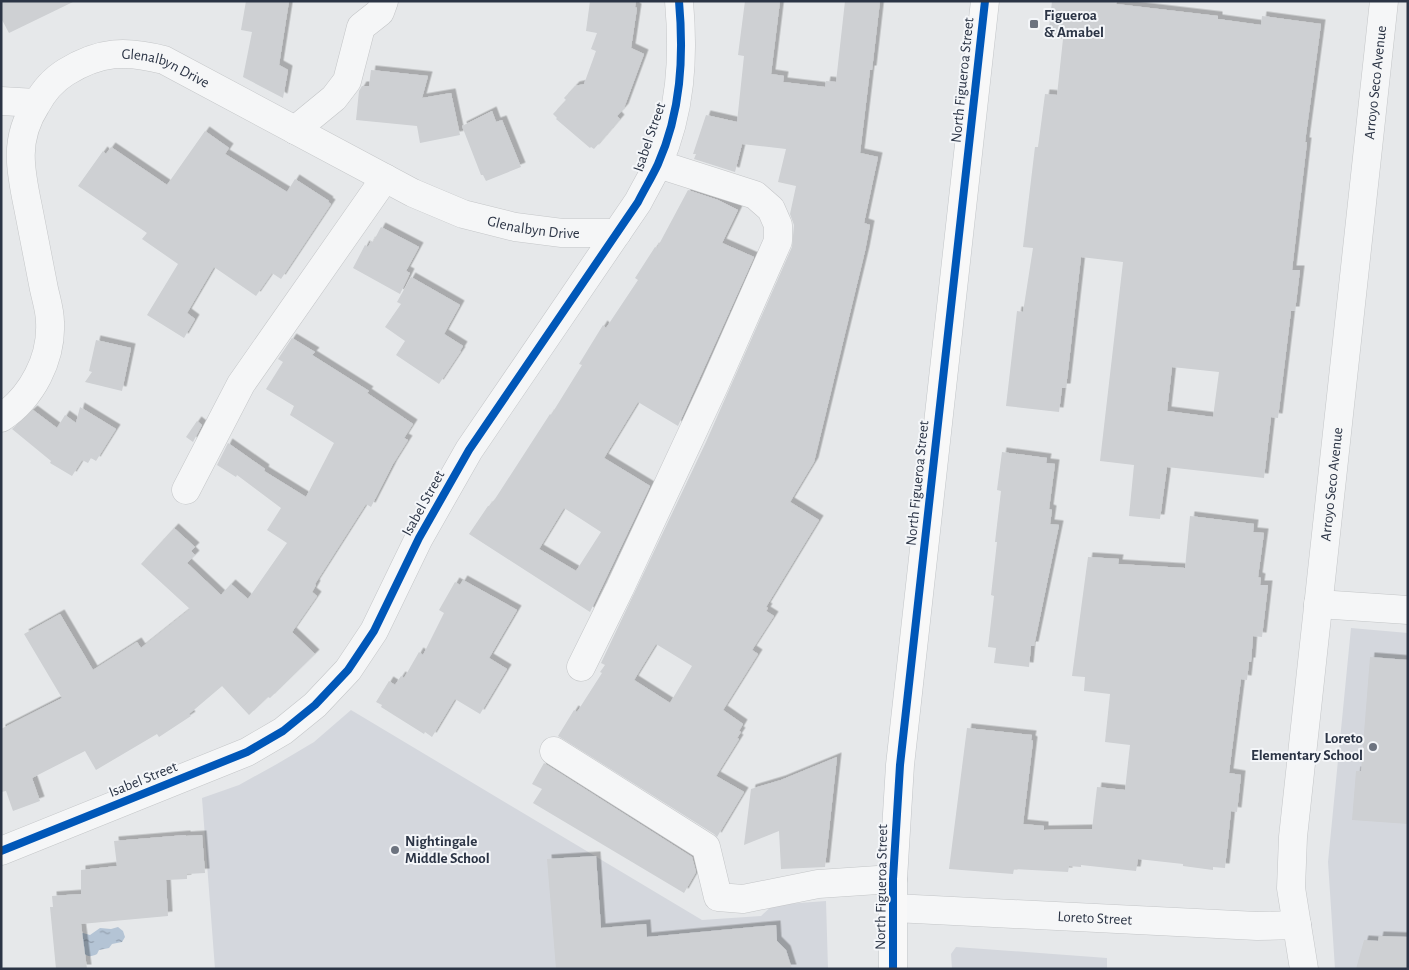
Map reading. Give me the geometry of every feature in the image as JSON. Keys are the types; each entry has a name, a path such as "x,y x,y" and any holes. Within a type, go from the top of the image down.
{"main road":[{"name":"North Figueroa Street","path":"893,969 893,879 900,766 985,1"}],"street":[{"path":"295,130 334,98 347,81 361,27 380,12 384,1"},
{"name":"Isabel Street","path":"1,851 247,752 283,731 315,705 348,670 374,631 419,538 469,450 638,202 658,164 673,121 680,80 682,38 679,1"},
{"name":"Arroyo Seco Avenue","path":"1304,969 1291,888 1293,837 1384,1"},
{"name":"Glenalbyn Drive","path":"1,418 25,398 39,376 48,351 50,321 20,169 21,141 29,115 42,93 61,75 79,64 109,54 139,54 164,60 413,193 463,214 515,227 562,233 617,232"},
{"path":"1,102 36,103"},
{"path":"581,667 714,386 778,241 778,225 771,210 755,195 658,164"},
{"path":"186,490 241,384 385,178"},
{"path":"1318,604 1408,610"},
{"path":"554,751 706,847 718,897 743,899 818,884 893,879"},
{"name":"Loreto Street","path":"894,908 1257,926 1296,925"}],"shaded area":[{"name":"Loreto Elementary School","path":"1351,628 1408,633 1408,969 1335,969 1328,862"},
{"name":"Nightingale Middle School","path":"351,710 702,920 761,916 773,905 826,901 828,969 215,969 202,798 239,785 277,764 314,742"},
{"path":"956,947 1107,958 1107,969 952,969 951,954"}],"water":[{"path":"118,927 123,931 125,937 122,942 99,950 93,956 83,953 79,934 90,935 100,928 111,929"}],"building":[{"path":"1,1 75,1 9,33 1,18"},
{"path":"246,1 289,1 279,65 288,70 283,98 243,77 252,32 241,30"},
{"path":"590,1 636,1 635,7 637,8 631,48 644,54 624,108 617,116 620,119 594,149 590,148 556,119 553,114 566,100 564,98 575,86 584,84 596,51 591,49 597,33 586,31"},
{"path":"745,1 780,1 771,74 784,76 783,82 825,87 826,81 836,82 845,1 880,1 860,153 878,157 864,223 870,225 814,462 790,502 819,520 766,607 768,608 766,611 774,616 752,650 758,654 723,710 743,724 737,738 739,739 716,776 744,792 717,837 558,736 574,710 577,712 602,673 600,672 605,665 601,663 706,442 792,247 794,225 790,214 796,186 778,182 786,149 742,144 735,172 694,159 696,154 693,154 706,115 737,122 744,56 738,55","holes":["656,644 692,666 670,703 634,680"]},
{"path":"1052,1 1117,1 1116,4 1218,16 1218,19 1261,25 1262,16 1321,24 1305,142 1307,142 1292,270 1300,270 1295,311 1291,311 1278,418 1271,417 1264,478 1167,467 1160,519 1129,516 1134,465 1100,461 1123,262 1081,257 1066,388 1062,388 1059,412 1006,406 1017,311 1023,312 1033,248 1023,247 1035,147 1038,147 1045,94 1057,95 1063,39 1048,37","holes":["1172,367 1219,372 1213,417 1167,411"]},
{"path":"371,70 428,76 422,98 451,93 460,135 420,143 417,126 356,120 359,91 362,86 369,86"},
{"path":"492,111 496,122 502,120 521,167 486,181 483,175 481,175 462,126"},
{"path":"205,131 229,148 225,154 287,192 295,179 331,204 281,279 272,273 256,296 214,267 187,313 195,319 184,338 147,315 178,264 142,239 147,233 78,186 103,151 106,154 111,147 167,185"},
{"path":"688,190 718,200 738,210 722,243 754,257 678,426 638,402 604,458 650,486 590,612 469,534 495,499 551,415 582,365 579,364 603,325 606,328 638,280 635,278 655,247 657,248","holes":["564,508 601,532 576,571 539,549"]},
{"path":"381,227 419,247 406,271 410,273 400,294 353,268 365,245 368,247 371,241 373,242"},
{"path":"411,277 460,305 444,334 463,346 439,384 396,355 405,341 385,327 401,304 397,302"},
{"path":"292,338 315,352 312,355 369,391 367,393 413,424 404,438 408,440 393,464 371,507 366,504 315,584 312,592 317,596 292,632 315,654 270,698 268,697 249,715 222,686 189,714 191,716 159,737 157,734 96,770 85,751 32,778 40,801 13,811 6,791 1,792 1,729 62,698 24,634 60,614 93,670 137,642 141,648 190,609 141,564 174,528 195,547 191,551 195,555 187,563 221,595 231,584 248,599 287,543 267,530 281,508 237,475 236,477 217,465 228,443 265,469 264,471 306,497 334,443 290,415 294,406 266,389 283,362 278,359"},
{"path":"96,340 131,348 122,391 85,382 92,372 89,371"},
{"path":"80,407 116,429 96,461 91,458 88,463 82,460 72,476 50,463 51,461 12,429 33,410 57,428 65,415 76,423"},
{"path":"197,421 202,425 193,442 186,437"},
{"path":"1002,452 1047,458 1046,463 1055,464 1049,509 1052,510 1050,524 1059,525 1034,646 1031,646 1029,667 994,663 996,648 988,647 994,596 991,595 1001,491 997,490"},
{"path":"1190,516 1254,524 1253,532 1264,533 1258,577 1261,578 1260,585 1268,585 1262,637 1253,636 1251,662 1249,662 1247,680 1241,679 1229,773 1241,775 1237,812 1231,811 1225,868 1213,867 1213,870 1183,866 1183,864 1138,859 1136,871 1081,865 1081,867 1069,866 1068,872 1014,869 1013,874 949,869 967,728 1032,735 1031,740 1033,741 1023,824 1044,826 1044,830 1092,829 1097,787 1125,790 1130,745 1105,742 1110,694 1084,691 1085,677 1072,676 1088,557 1119,559 1118,564 1185,568"},
{"path":"463,580 517,610 489,658 507,669 480,714 455,699 432,737 425,732 424,734 376,702 389,681 395,685 401,676 404,678 419,652 423,655 444,613 439,610 455,582 460,585"},
{"path":"1370,657 1408,660 1408,824 1352,820 1356,771 1361,771"},
{"path":"837,757 825,867 781,869 779,831 744,845 751,789 781,780"},
{"path":"544,763 692,857 696,872 684,893 533,803 542,789 532,784"},
{"path":"202,835 205,873 187,874 187,879 166,880 168,916 81,924 87,969 56,969 50,907 53,907 52,896 81,894 81,870 117,866 114,841"},
{"path":"596,856 601,928 646,924 647,937 776,925 777,941 786,950 792,969 556,969 547,859"},
{"path":"1379,936 1408,937 1408,969 1356,969 1364,940 1378,941"}],"cycle path":[{"path":"1,851 247,752 283,731 315,705 348,670 374,631 419,538 469,450 638,202 656,169 672,124 679,84 681,63 679,1"},
{"path":"893,969 893,879 900,765 985,1"}],"place":[{"name":"Figueroa & Amabel","path":"1034,24"},
{"name":"Loreto Elementary School","path":"1373,747"},
{"name":"Nightingale Middle School","path":"395,850"}]}
